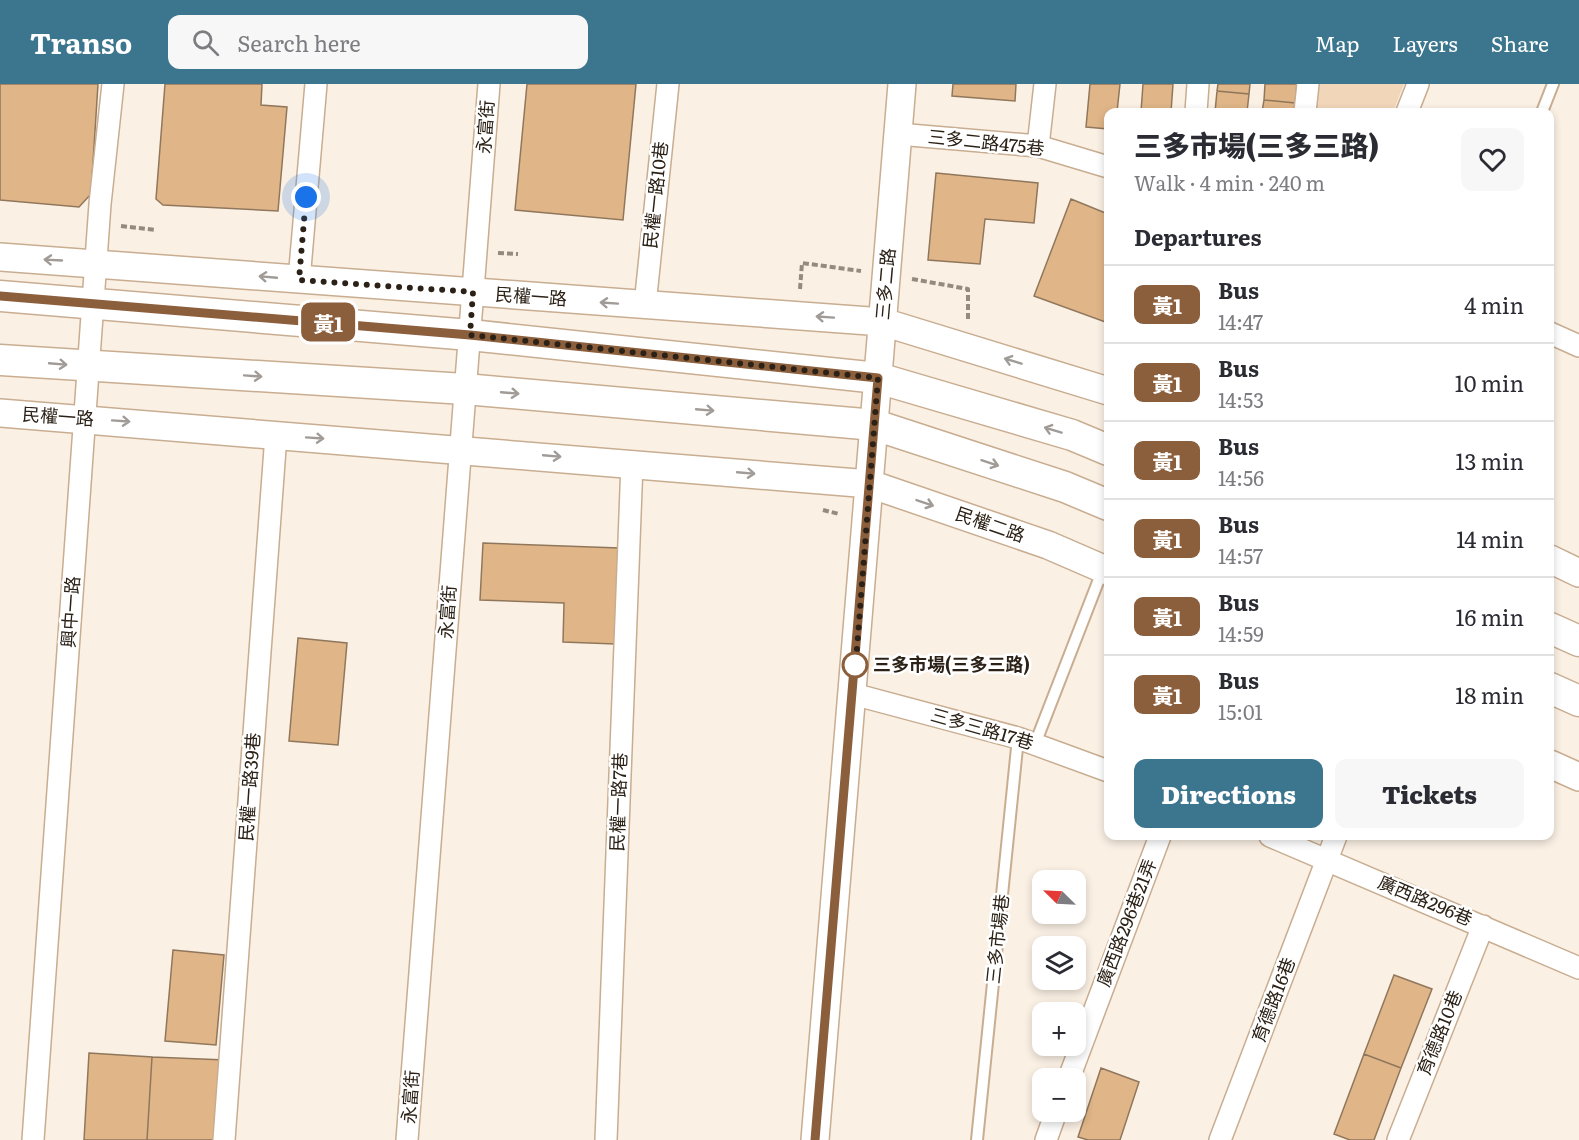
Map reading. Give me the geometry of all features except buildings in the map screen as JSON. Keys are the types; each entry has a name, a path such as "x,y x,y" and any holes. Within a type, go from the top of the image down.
{"main road":[{"path":"0,296 470,335 878,378 1072,435 1104,448"},
{"path":"0,360 465,389 875,425 1065,488 1104,503"},
{"path":"1554,630 1579,641"},
{"path":"1554,690 1579,700"}],"street":[{"name":"興中一路","path":"33,1140 93,302 113,84"},
{"path":"299,280 316,84"},
{"name":"永富街","path":"407,1140 489,84"},
{"name":"民權一路10巷","path":"645,305 668,84"},
{"name":"三多二路","path":"815,1140 902,84"},
{"path":"1038,146 1045,84"},
{"path":"1196,108 1198,84"},
{"path":"1305,108 1308,84"},
{"path":"1409,108 1418,84"},
{"name":"三多二路475巷","path":"898,134 1038,146 1104,166"},
{"name":"民權一路","path":"0,257 883,322"},
{"path":"883,322 1104,390"},
{"path":"1554,335 1579,346"},
{"name":"民權一路","path":"0,413 85,418 870,484"},
{"name":"民權一路39巷","path":"224,1140 276,435"},
{"name":"民權一路7巷","path":"606,1140 632,463"},
{"name":"民權二路","path":"870,484 1047,545 1104,569"},
{"path":"1554,561 1579,573"},
{"name":"三多三路17巷","path":"853,694 1026,741 1104,770"},
{"path":"1554,766 1579,777"},
{"name":"廣西路296巷21弄","path":"1073,1068 1159,840"},
{"name":"廣西路296巷","path":"1280,840 1579,968"},
{"name":"育德路16巷","path":"1220,1140 1334,840"},
{"name":"育德路10巷","path":"1398,1140 1483,926"},
{"path":"1046,1140 1052,1122"}],"lane":[{"path":"1544,108 1553,84"},
{"name":"三多市場巷","path":"977,1140 1026,741 1104,574"}],"shaded area":[{"path":"1317,84 1404,84 1395,108 1314,108"}],"bus line":[{"name":"黃1","path":"0,296 168,308 470,335 878,378 815,1140"}],"place":[{"name":"三多市場(三多三路)","path":"855,665"}],"route":[{"path":"306,197 299,280 473,292 470,335 878,378 855,674 855,665"}]}
